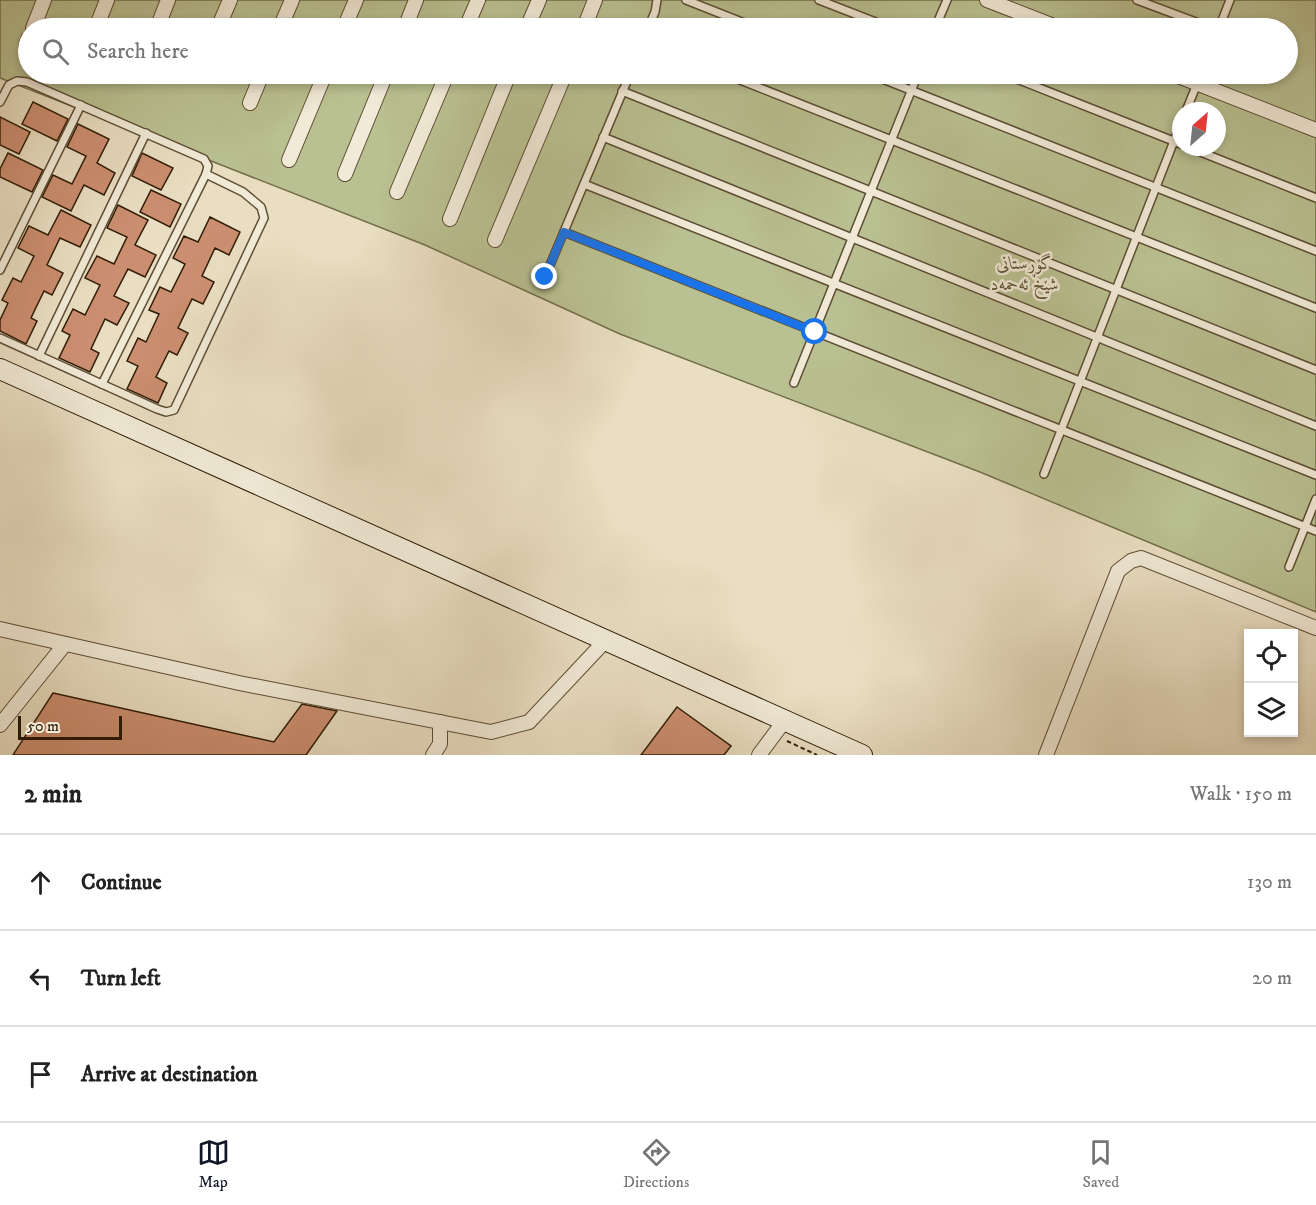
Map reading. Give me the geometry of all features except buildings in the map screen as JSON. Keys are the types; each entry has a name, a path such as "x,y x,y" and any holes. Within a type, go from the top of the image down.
{"street":[{"path":"37,18 44,0"},
{"path":"100,18 107,0"},
{"path":"161,18 168,0"},
{"path":"222,18 230,0"},
{"path":"284,18 292,0"},
{"path":"348,18 356,0"},
{"path":"409,18 416,0"},
{"path":"470,18 478,0"},
{"path":"531,18 539,0"},
{"path":"588,18 595,0"},
{"path":"987,0 1033,18"},
{"path":"250,102 258,84"},
{"path":"289,160 321,84"},
{"path":"345,174 382,84"},
{"path":"397,192 443,84"},
{"path":"450,219 505,84"},
{"path":"495,240 561,84"},
{"path":"1212,84 1316,130"},
{"path":"0,369 861,755"},
{"path":"1046,755 1118,571 1131,561 1141,558 1316,628"},
{"path":"0,629 239,683 491,732 529,722 606,640"},
{"path":"0,725 64,644"},
{"path":"759,755 785,720"},
{"path":"433,755 440,744 440,722"}],"lane":[{"path":"652,18 657,0"},
{"path":"686,0 732,18"},
{"path":"819,0 865,18"},
{"path":"939,18 947,0"},
{"path":"1137,0 1185,18"},
{"path":"1223,18 1230,0"},
{"path":"0,102 9,85 18,81"},
{"path":"32,84 204,159 208,166 102,384"},
{"path":"545,277 626,84"},
{"path":"751,84 1316,308"},
{"path":"896,84 1316,251"},
{"path":"794,384 914,84"},
{"path":"1029,84 1172,141"},
{"path":"1190,102 1197,84"},
{"path":"622,92 1316,370"},
{"path":"0,270 81,105"},
{"path":"39,356 146,133"},
{"path":"603,137 1316,426"},
{"path":"1044,474 1096,337 1156,187 1172,153"},
{"path":"1211,156 1316,198"},
{"path":"0,338 166,412 174,410 264,218 261,207 243,192 206,174"},
{"path":"584,184 1316,475"},
{"path":"564,232 1316,531"},
{"path":"1289,567 1316,500"}],"green space":[{"name":"گۆڕستانی شێخ ئەحمەد","path":"0,0 1316,0 1316,612 980,472 620,334 425,245 0,78"}],"route":[{"path":"545,277 564,232 815,332"}]}
